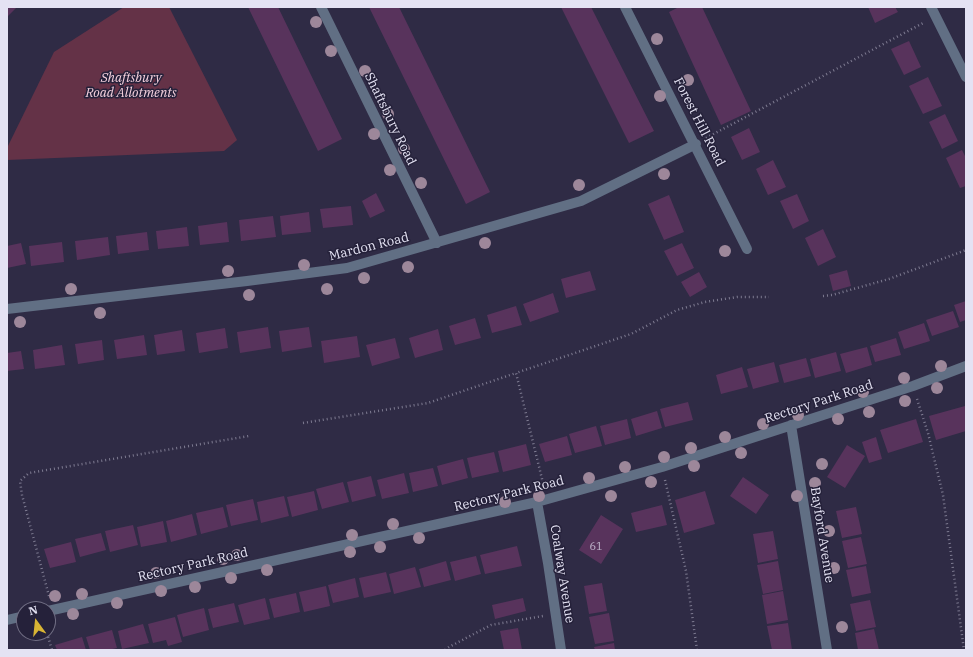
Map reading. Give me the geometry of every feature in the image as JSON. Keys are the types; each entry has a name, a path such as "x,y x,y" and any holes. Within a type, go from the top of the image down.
{"street":[{"name":"Shaftsbury Road","path":"321,7 437,243"},
{"name":"Forest Hill Road","path":"625,7 696,144 747,249"},
{"path":"931,7 966,76"},
{"name":"Mardon Road","path":"7,309 347,268 581,201 696,144"},
{"name":"Rectory Park Road","path":"56,609 537,502 662,466 913,386 966,366"},
{"name":"Bayford Avenue","path":"791,425 827,650"},
{"name":"Coalway Avenue","path":"537,502 561,650"}],"path":[{"path":"696,144 935,17"},
{"path":"823,296 832,295 890,279 966,250"},
{"path":"303,423 428,403 631,334 678,310 705,302 738,297 769,297"},
{"path":"516,373 547,499"},
{"path":"913,386 928,433 944,495 964,650"},
{"path":"48,601 22,495 20,481 29,474 249,436"},
{"path":"662,466 686,571 697,650"},
{"path":"445,650 449,646 491,625 556,614"}],"green space":[{"name":"Shaftsbury Road Allotments","path":"124,7 169,7 237,140 224,151 7,160 7,148 54,52"}],"building":[{"path":"7,7 17,7 7,17"},
{"path":"248,7 278,7 342,139 318,151"},
{"path":"369,7 399,7 490,192 466,204"},
{"path":"561,7 591,7 654,131 629,143"},
{"path":"679,7 702,7 751,111 721,125 669,12"},
{"path":"868,7 895,7 898,12 875,23"},
{"path":"909,41 921,67 904,75 891,49"},
{"path":"928,77 942,106 923,114 909,86"},
{"path":"945,114 958,141 942,149 929,122"},
{"path":"749,128 760,152 742,160 731,137"},
{"path":"962,150 966,158 966,186 960,188 946,158"},
{"path":"773,160 786,187 768,195 756,169"},
{"path":"376,193 385,211 370,218 362,201"},
{"path":"797,194 809,221 793,229 780,201"},
{"path":"669,195 684,232 664,240 648,204"},
{"path":"351,206 353,225 323,228 320,209"},
{"path":"309,212 311,232 282,235 280,216"},
{"path":"273,216 276,237 241,241 239,220"},
{"path":"227,222 229,242 200,245 198,226"},
{"path":"187,227 189,246 158,249 156,231"},
{"path":"823,229 836,257 818,266 805,238"},
{"path":"147,232 149,250 118,254 116,236"},
{"path":"108,237 110,255 77,260 75,241"},
{"path":"62,242 64,262 31,266 29,246"},
{"path":"21,243 26,264 7,268 7,246"},
{"path":"682,243 694,268 677,276 664,251"},
{"path":"847,270 851,286 833,291 829,275"},
{"path":"590,271 596,290 566,298 561,279"},
{"path":"699,272 707,287 690,297 681,282"},
{"path":"553,293 559,312 530,322 523,304"},
{"path":"966,301 966,320 960,322 954,305"},
{"path":"516,306 522,325 492,333 487,315"},
{"path":"953,311 959,327 932,336 926,320"},
{"path":"475,318 481,338 455,345 449,326"},
{"path":"924,323 930,341 904,349 898,332"},
{"path":"268,327 271,348 240,353 237,332"},
{"path":"309,327 312,347 282,352 279,331"},
{"path":"225,328 228,348 199,353 196,333"},
{"path":"438,329 443,350 415,358 409,338"},
{"path":"182,330 185,351 157,355 154,335"},
{"path":"144,335 147,355 117,359 114,340"},
{"path":"357,336 360,357 324,363 321,341"},
{"path":"395,338 400,358 372,366 366,345"},
{"path":"896,338 901,355 875,362 870,346"},
{"path":"102,340 104,360 78,364 75,344"},
{"path":"62,345 65,365 35,369 33,350"},
{"path":"867,347 872,365 846,373 840,354"},
{"path":"21,351 24,369 7,371 7,353"},
{"path":"836,352 841,371 815,378 810,359"},
{"path":"806,358 811,376 784,383 779,365"},
{"path":"774,362 779,382 753,389 747,369"},
{"path":"742,367 748,387 721,394 716,375"},
{"path":"688,402 693,420 665,427 660,409"},
{"path":"965,406 966,431 936,440 929,416"},
{"path":"657,411 662,428 636,436 631,419"},
{"path":"627,419 631,438 605,445 600,426"},
{"path":"916,419 923,442 888,453 880,430"},
{"path":"596,426 602,446 575,453 569,434"},
{"path":"567,436 572,455 545,462 539,444"},
{"path":"876,437 882,459 869,463 862,442"},
{"path":"526,444 531,465 503,472 498,451"},
{"path":"847,445 865,456 845,488 827,477"},
{"path":"494,452 499,472 472,478 467,458"},
{"path":"463,459 468,478 442,485 437,466"},
{"path":"433,468 438,486 413,492 409,473"},
{"path":"404,473 409,493 382,499 377,480"},
{"path":"371,476 376,496 352,502 347,482"},
{"path":"743,477 769,495 756,514 730,496"},
{"path":"343,482 349,502 322,509 316,489"},
{"path":"314,491 318,510 292,517 287,497"},
{"path":"705,491 715,524 684,533 675,500"},
{"path":"284,496 289,516 261,523 257,502"},
{"path":"253,499 258,520 231,526 226,505"},
{"path":"662,505 667,525 636,532 631,513"},
{"path":"223,507 228,527 201,534 196,513"},
{"path":"856,507 862,534 842,538 836,511"},
{"path":"192,514 197,535 171,542 166,521"},
{"path":"601,515 623,529 601,564 579,550"},
{"path":"163,521 167,542 141,547 137,527"},
{"path":"133,525 138,545 110,552 105,531"},
{"path":"773,531 778,559 758,563 753,534"},
{"path":"101,533 106,550 80,557 75,539"},
{"path":"861,537 867,564 848,568 842,541"},
{"path":"71,542 76,562 50,568 44,549"},
{"path":"517,546 522,566 485,574 480,555"},
{"path":"476,556 481,574 455,581 450,562"},
{"path":"446,561 451,580 424,587 419,569"},
{"path":"778,561 783,590 763,594 757,565"},
{"path":"866,566 871,593 852,597 846,570"},
{"path":"415,567 421,587 394,594 389,574"},
{"path":"386,572 391,592 364,598 359,578"},
{"path":"355,578 359,597 333,603 328,585"},
{"path":"602,583 607,611 589,614 584,586"},
{"path":"326,586 330,606 304,612 299,592"},
{"path":"783,591 788,620 767,624 762,595"},
{"path":"296,593 300,612 274,618 269,599"},
{"path":"265,598 270,619 244,625 238,605"},
{"path":"523,598 526,611 495,619 492,605"},
{"path":"870,600 876,627 856,631 850,604"},
{"path":"234,603 239,622 213,628 208,609"},
{"path":"204,608 209,630 183,637 177,615"},
{"path":"609,613 614,641 595,644 589,617"},
{"path":"175,617 182,642 168,646 166,640 153,643 148,624"},
{"path":"788,623 792,650 772,650 767,626"},
{"path":"143,624 149,643 122,649 118,631"},
{"path":"518,628 522,650 504,650 500,631"},
{"path":"874,629 879,650 858,650 855,633"},
{"path":"112,630 117,648 108,650 90,650 86,637"},
{"path":"82,637 86,650 57,650 55,645"},
{"path":"614,643 615,650 595,650 594,647"}]}
